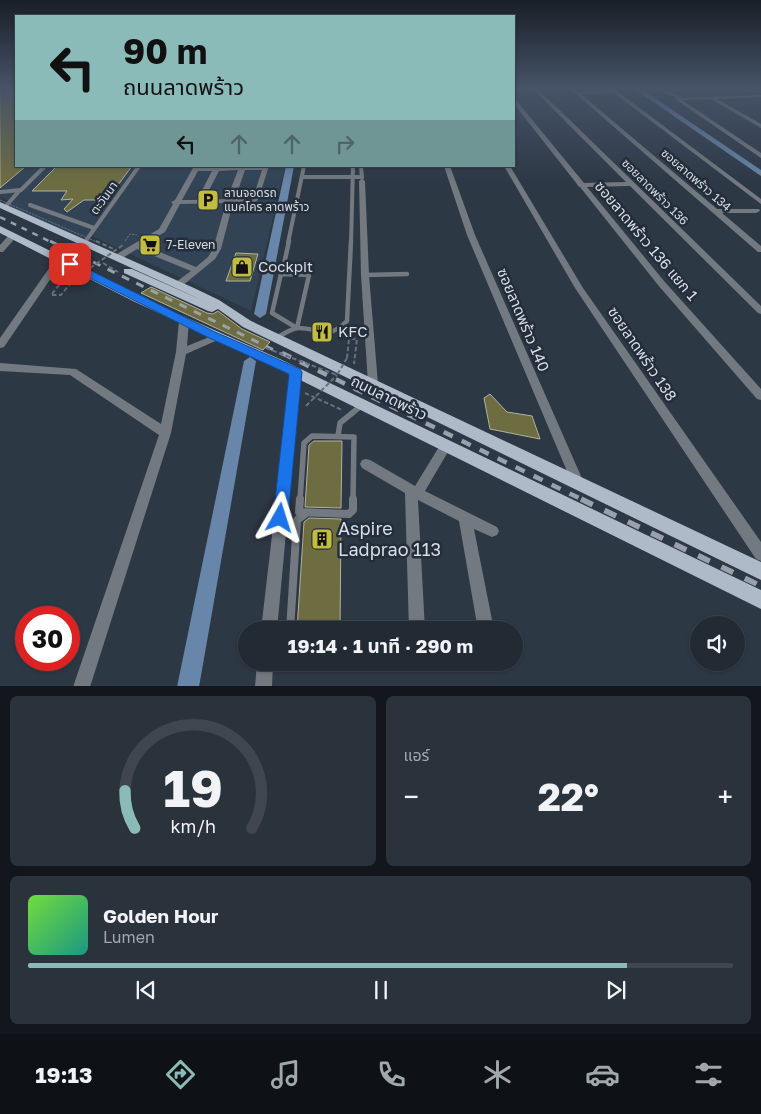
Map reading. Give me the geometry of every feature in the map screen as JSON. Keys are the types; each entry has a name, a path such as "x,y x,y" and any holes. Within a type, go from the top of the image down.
{"main road":[{"name":"ถนนลาดพร้าว","path":"1,205 85,242 118,254 214,302 246,324 761,571"},
{"path":"1,205 118,254 246,324"},
{"path":"0,222 222,331 277,363"},
{"name":"ถนนลาดพร้าว","path":"6,232 216,337 296,372 357,409 446,445 761,600"}],"street":[{"name":"ซอยลาดพร้าว 136 แยก 1","path":"529,120 661,283 761,396"},
{"name":"ซอยลาดพร้าว 136","path":"567,120 761,311"},
{"name":"ซอยลาดพร้าว 134","path":"609,120 761,250"},
{"path":"653,120 761,202"},
{"path":"709,120 761,156"},
{"path":"179,284 211,259 217,249 242,167"},
{"path":"118,254 138,246 162,230 175,202 196,168 266,167 256,199 230,202 175,202"},
{"name":"ซอยลาดพร้าว 140","path":"448,167 475,244 578,483"},
{"name":"ซอยลาดพร้าว 138","path":"508,167 546,236 584,296 761,554"},
{"path":"200,202 217,168"},
{"path":"362,179 364,275 373,384"},
{"path":"580,185 632,184"},
{"path":"715,211 756,211"},
{"path":"0,250 6,232"},
{"path":"138,246 198,270"},
{"path":"0,345 60,259"},
{"path":"81,686 164,433 180,352 184,321"},
{"path":"180,352 216,337"},
{"path":"0,367 72,372 164,433"},
{"path":"269,621 296,372"},
{"path":"417,621 414,491 446,445"},
{"path":"366,464 492,531"},
{"path":"465,518 484,621"},
{"path":"263,686 264,671"}],"lane":[{"path":"1,205 21,190 44,167"},
{"name":"ตะวันนา","path":"85,242 138,167"},
{"path":"283,269 304,167"},
{"path":"297,328 309,275 281,274 272,313 281,320 297,328 326,333 339,329 347,321 352,167"},
{"path":"302,177 353,177 362,179 362,167"},
{"path":"0,192 21,190"},
{"path":"30,205 94,228"},
{"path":"364,275 407,274"},
{"path":"276,338 297,328"},
{"path":"338,436 340,424 357,409"},
{"path":"312,436 338,436 354,437 353,510 349,514 306,514 300,512 305,441 312,436"},
{"path":"291,621 297,520 306,514"}],"path":[{"path":"1,205 118,254"},
{"path":"67,275 52,294 61,295 73,280 118,254"},
{"path":"313,397 304,397 306,406 337,375 347,358 349,339 357,339 353,374"},
{"path":"266,348 337,375"},
{"path":"294,388 313,397 357,409"}],"shaded area":[{"path":"0,120 15,120 15,167 285,167 251,311 90,235 85,242 5,207 10,201 0,197"}],"building":[{"path":"0,120 15,120 15,167 25,167 0,188"},
{"path":"56,167 131,167 107,200 84,200 67,212 64,209 73,199 61,200 67,191 32,191"},
{"name":"Cockpit","path":"236,253 258,254 250,281 226,281"},
{"path":"151,287 207,313 213,314 218,311 242,329 270,342 263,350 141,293"},
{"path":"490,394 507,412 532,416 540,439 490,429 484,398"},
{"path":"314,441 342,441 341,508 305,507 309,445"},
{"path":"309,518 341,519 340,621 298,621 304,522"}],"waterway":[{"path":"683,120 761,174"},
{"path":"260,314 290,167"},
{"path":"188,686 250,361"}],"railway":[{"path":"0,217 53,243"},
{"path":"50,241 284,355"},
{"path":"282,353 583,500"},
{"path":"581,499 761,586"}],"place":[{"name":"ลานจอดรถ แมคโคร ลาดพร้าว","path":"208,200"},
{"name":"7-Eleven","path":"150,245"},
{"name":"Cockpit","path":"242,267"},
{"name":"KFC","path":"322,332"},
{"name":"Aspire Ladprao 113","path":"322,539"}],"route":[{"path":"70,264 211,334 296,372 280,518"}]}
